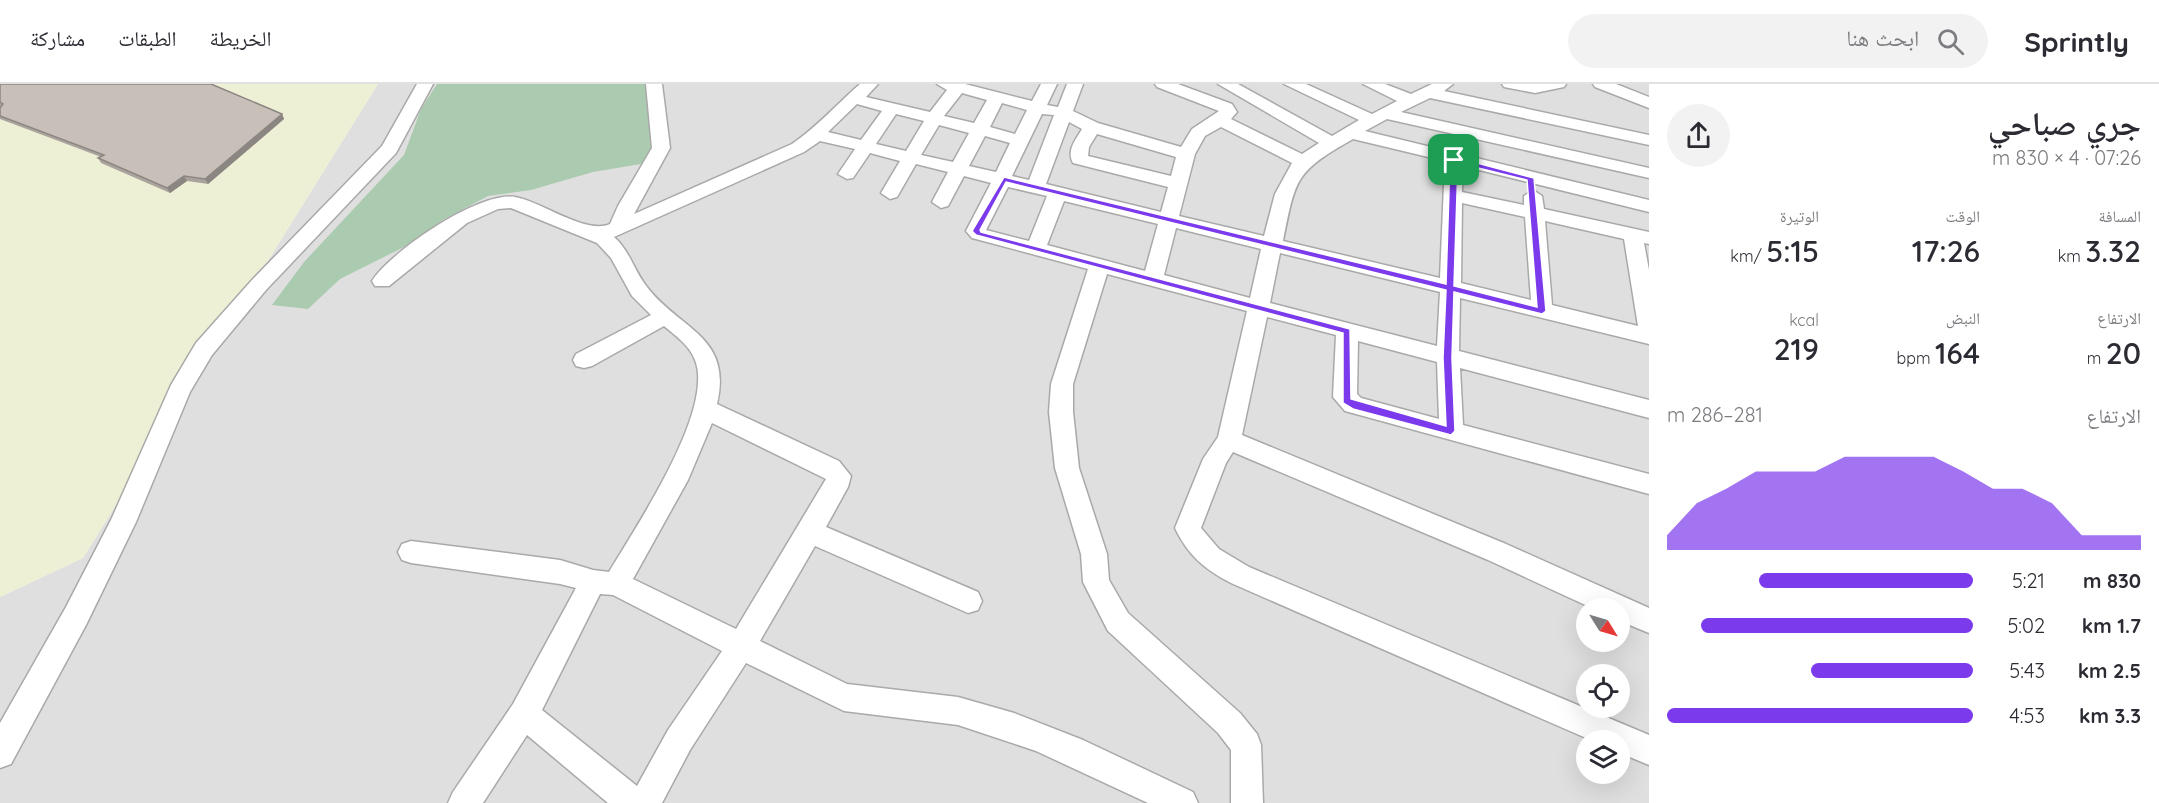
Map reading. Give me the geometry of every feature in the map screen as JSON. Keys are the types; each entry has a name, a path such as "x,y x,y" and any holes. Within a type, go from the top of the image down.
{"street":[{"path":"0,753 76,616 123,522 179,391 204,349 259,285 390,148 425,84"},
{"path":"619,226 627,206 661,148 654,84"},
{"path":"382,281 431,238 482,208 498,202 518,203 544,216 597,233 606,233 765,164 817,135 829,120 870,84"},
{"path":"1049,84 1020,140 1004,179 976,231 979,234 1036,247 1448,358 1649,409"},
{"path":"1036,186 1075,84"},
{"path":"1152,279 1186,154 1198,134 1221,120 1228,112 1226,108 1163,84"},
{"path":"1226,84 1332,143"},
{"path":"1292,84 1379,117 1649,173"},
{"path":"1371,84 1412,101"},
{"path":"1510,84 1535,88 1558,84"},
{"path":"1600,84 1649,103"},
{"path":"890,193 913,157 952,86 1037,106 1063,114 1092,127 1186,154"},
{"path":"1649,140 1438,88 1379,117 1302,161 1292,176 1282,200 1229,441 1215,459 1188,528 1194,543 1208,558 1240,575 1649,750"},
{"path":"941,202 961,169 997,97"},
{"path":"855,99 1020,140"},
{"path":"847,174 892,108"},
{"path":"1221,120 1302,161"},
{"path":"1092,127 1080,147 1079,159 1179,184"},
{"path":"1351,133 1649,206"},
{"path":"817,135 1036,186 1272,246 1649,336"},
{"path":"1451,431 1448,358 1454,160"},
{"path":"1530,178 1535,212 1542,311"},
{"path":"1036,247 1058,192"},
{"path":"1454,196 1641,237 1649,330"},
{"path":"464,803 524,714 604,583 687,458 705,409 710,369 705,357 685,333 643,296 617,251 597,233"},
{"path":"1100,265 1062,384 1061,412 1067,468 1094,554 1096,582 1118,622 1229,723 1246,745 1246,803"},
{"path":"584,360 666,316"},
{"path":"1347,331 1346,401 1353,405 1649,484"},
{"path":"645,803 679,740 742,645 836,488 838,476 830,468 705,409"},
{"path":"1229,441 1497,552 1649,621"},
{"path":"810,532 968,601"},
{"path":"411,552 560,572 604,583 742,645 844,697 866,702 959,711 1058,746 1182,803"},
{"path":"524,714 633,803"}],"shaded area":[{"path":"378,84 1649,84 1649,803 0,803 0,597 83,558"}],"green space":[{"path":"0,84 378,84 83,558 0,597"},
{"path":"437,84 662,84 653,162 593,172 531,190 488,196 443,220 404,247 340,279 308,309 272,305 304,262 404,155 421,109"}],"building":[{"path":"0,84 211,84 282,114 205,179 184,176 167,188 98,158 104,155 0,116 0,108 3,104 0,102"}],"route":[{"path":"1454,160 1450,288 1004,179 976,231 979,234 1036,247 1347,331 1346,401 1353,405 1451,431 1448,358 1450,288 1542,311 1535,212 1530,178 1454,160"}]}
